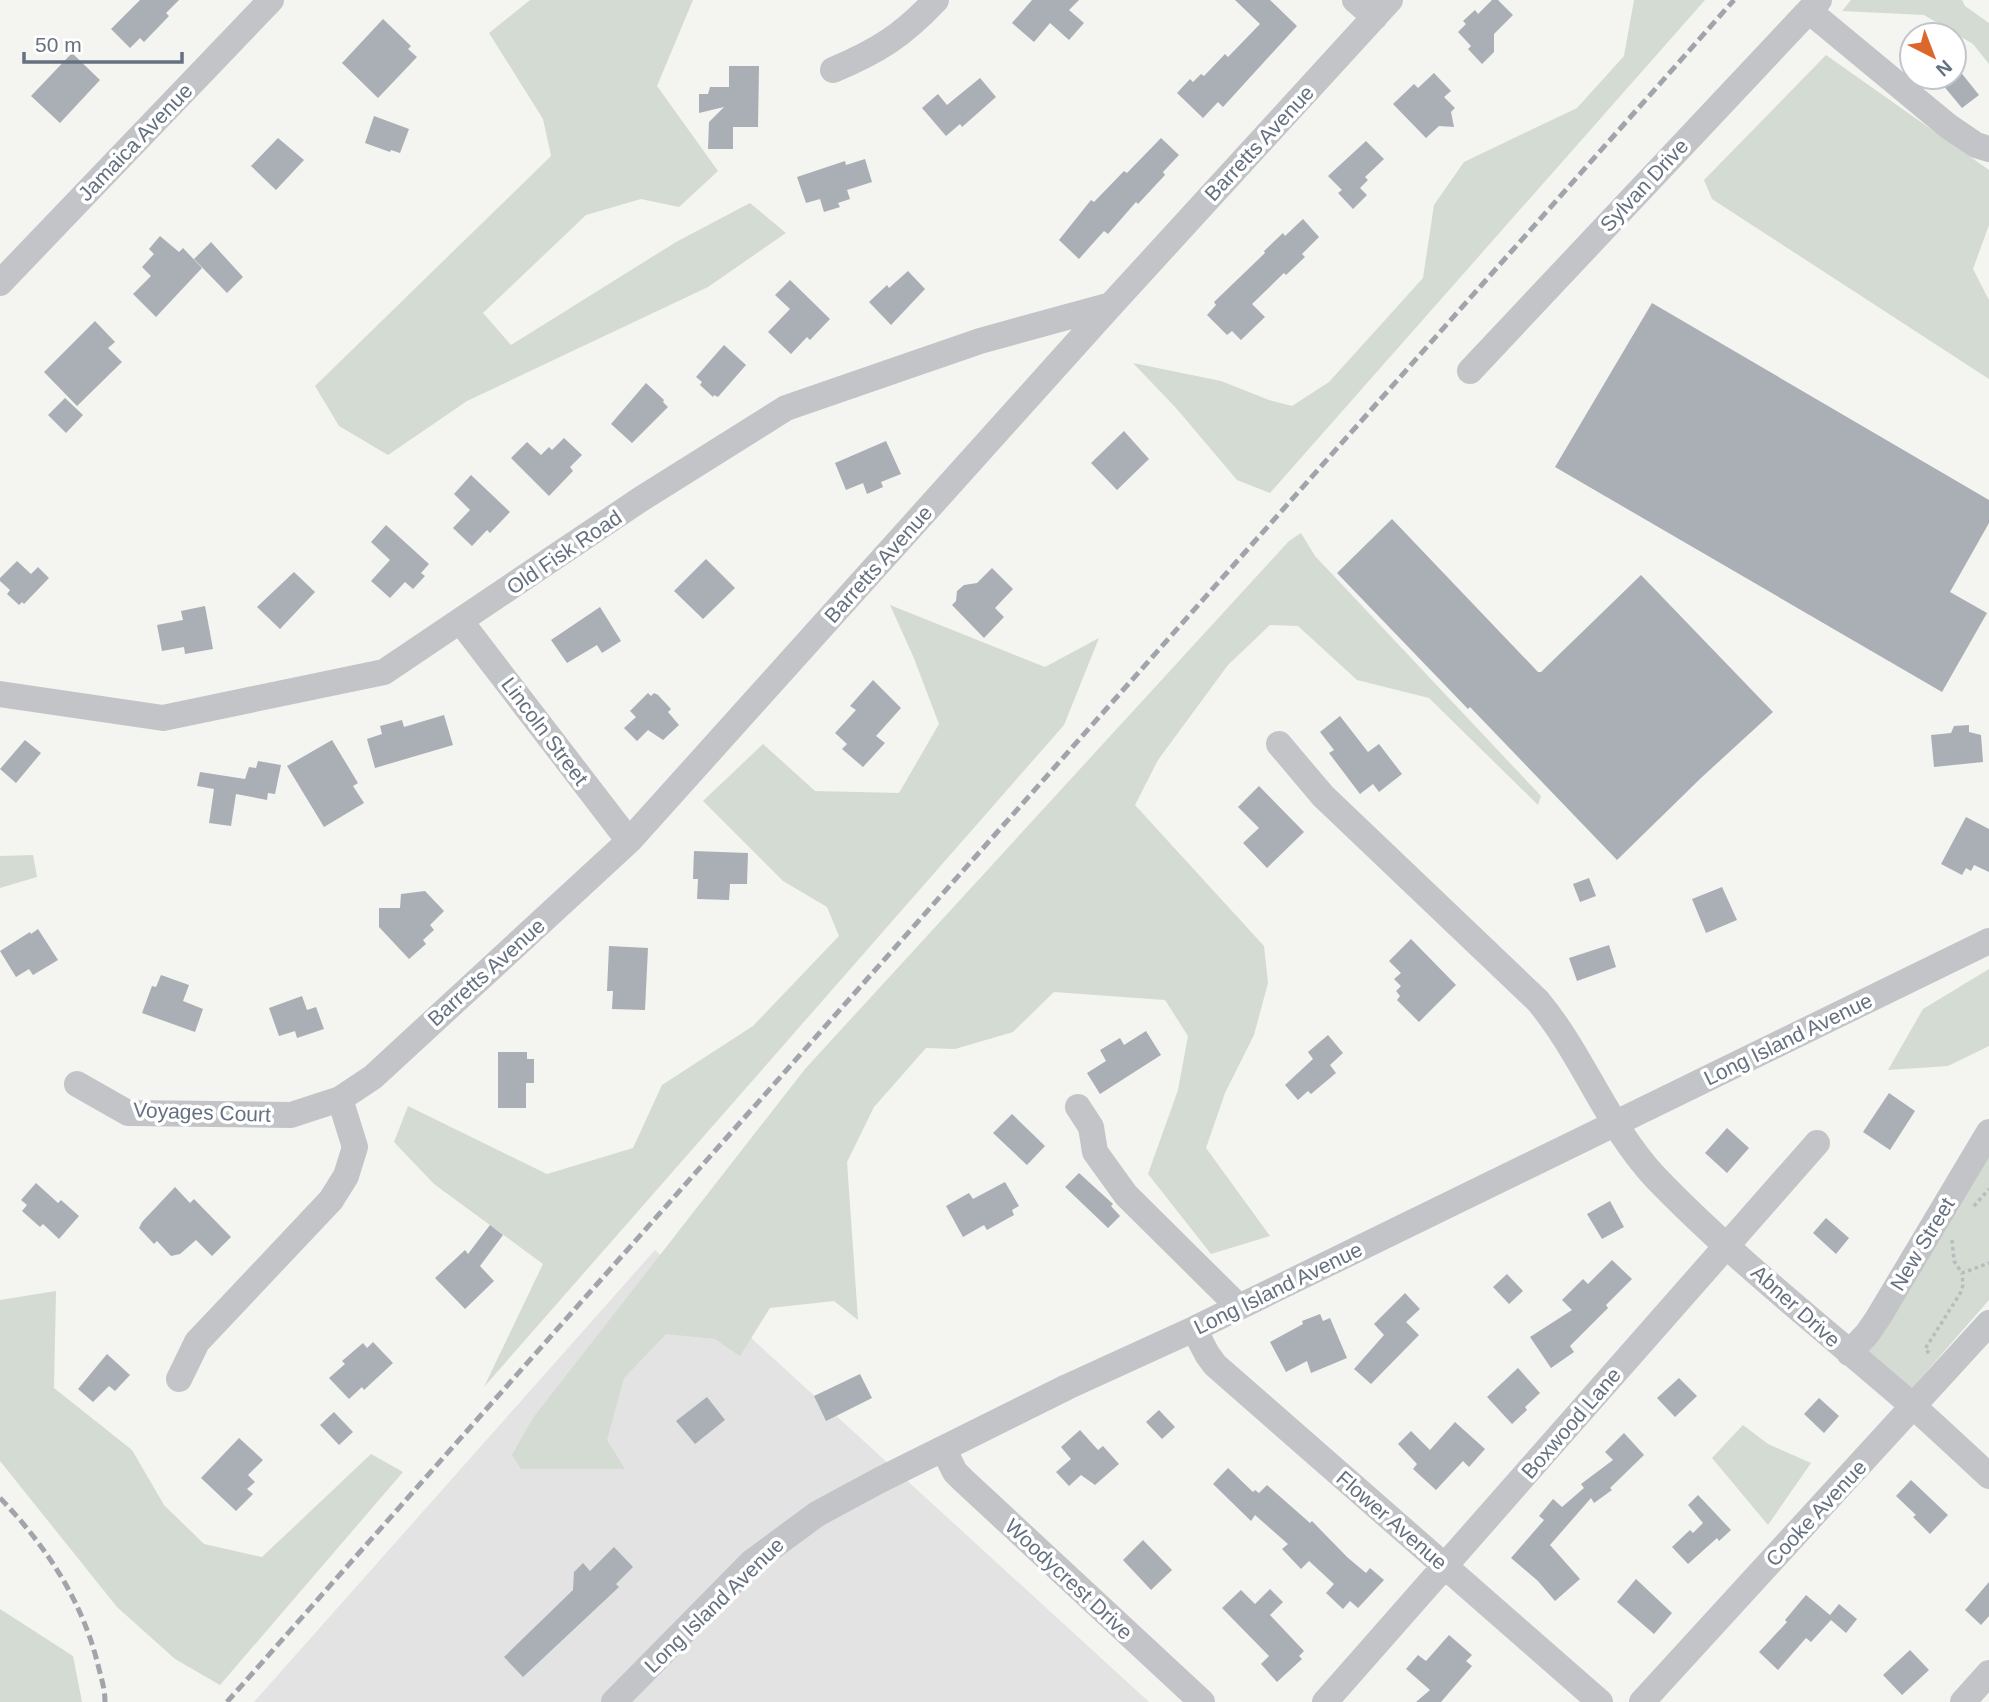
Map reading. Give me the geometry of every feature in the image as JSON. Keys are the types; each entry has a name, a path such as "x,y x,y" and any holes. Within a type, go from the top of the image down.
{"street":[{"name":"Jamaica Avenue","path":"0,283 271,0"},
{"path":"832,70 870,54 911,27 936,0"},
{"name":"Barretts Avenue","path":"290,1115 340,1099 373,1077 629,841 1111,304 1373,6"},
{"path":"1814,6 1948,126 1976,145 1989,149"},
{"name":"Sylvan Drive","path":"1469,370 1814,6"},
{"name":"Old Fisk Road","path":"0,694 163,718 383,672 641,499 786,408 981,341 1111,304"},
{"name":"Lincoln Street","path":"461,622 629,841"},
{"name":"Abner Drive","path":"1279,744 1323,796 1538,1001 1564,1035 1616,1124 1656,1178 1727,1245 1914,1407 1989,1476"},
{"name":"Long Island Avenue","path":"614,1702 729,1584 772,1546 817,1514 1068,1387 1194,1329 1989,941"},
{"name":"Voyages Court","path":"78,1084 128,1113 290,1115"},
{"path":"178,1379 197,1342 331,1200 346,1176 355,1147 340,1099"},
{"path":"1078,1107 1091,1127 1096,1152 1126,1195 1239,1307"},
{"name":"New Street","path":"1849,1353 1878,1318 1989,1132"},
{"name":"Boxwood Lane","path":"1325,1702 1817,1143"},
{"name":"Cooke Avenue","path":"1642,1702 1989,1323"},
{"name":"Flower Avenue","path":"1194,1329 1206,1354 1215,1364 1600,1702"},
{"name":"Woodycrest Drive","path":"944,1450 955,1472 963,1480 1202,1702"},
{"path":"1963,1702 1989,1673"}],"path":[{"path":"1971,1209 1989,1189"},
{"path":"1947,1370 1925,1349 1963,1285 1962,1273 1954,1261 1952,1232"},
{"path":"1962,1273 1989,1263"}],"shaded area":[{"path":"530,0 693,0 657,86 718,171 679,207 641,199 586,215 483,313 511,345 676,242 750,203 786,233 708,287 467,401 388,455 339,426 315,386 551,156 543,119 489,33"},
{"path":"1634,0 1705,0 1270,493 1237,480 1176,408 1133,363 1221,381 1292,406 1329,382 1423,278 1434,205 1464,162 1577,108 1624,56"},
{"path":"1851,0 1962,0 1965,6 1989,23 1989,64 1968,41 1968,21 1934,21 1924,15 1842,11"},
{"path":"1826,55 1989,170 1989,225 1973,269 1989,300 1989,379 1712,199 1704,180"},
{"path":"1301,533 1315,556 1541,796 1538,805 1429,698 1357,680 1298,626 1270,625 1228,665 1158,760 1135,805 1264,946 1268,983 1254,1035 1225,1093 1206,1148 1270,1236 1211,1254 1148,1174 1178,1090 1188,1036 1165,1000 1054,992 1013,1032 955,1049 926,1048 874,1107 847,1162 858,1320 834,1301 770,1308 740,1356 715,1339 666,1334 624,1378 607,1440 625,1469 521,1469 512,1455 533,1418 805,1069 1289,541"},
{"path":"890,605 1045,667 1099,638 1064,725 484,1387 543,1264 434,1184 394,1142 408,1106 547,1174 633,1148 662,1085 753,1026 839,936 827,907 783,881 703,801 763,744 815,791 899,793 939,724"},
{"path":"33,855 37,877 0,888 0,856"},
{"path":"1989,969 1989,1046 1948,1066 1888,1070 1923,1009"},
{"path":"1989,1135 1989,1300 1907,1394 1858,1347"},
{"path":"655,1250 1149,1702 254,1702"},
{"path":"56,1291 54,1388 132,1450 164,1505 204,1544 262,1557 371,1454 403,1472 220,1685 175,1659 117,1607 0,1461 0,1300"},
{"path":"1743,1425 1768,1444 1811,1463 1768,1525 1712,1458"},
{"path":"0,1609 73,1656 82,1702 0,1702"}],"building":[{"path":"140,0 179,0 166,13 169,16 144,42 140,38 130,48 111,29"},
{"path":"1032,0 1079,0 1069,10 1084,23 1069,40 1050,23 1034,42 1012,23"},
{"path":"1235,0 1270,0 1297,26 1223,107 1218,102 1203,118 1177,93 1190,79 1193,82 1201,74 1204,76 1225,54 1228,57 1260,24"},
{"path":"1492,0 1498,0 1513,15 1494,34 1494,52 1482,64 1468,49 1471,46 1458,32 1466,24 1463,21 1475,10 1478,14"},
{"path":"383,19 411,46 408,49 417,57 378,98 342,63"},
{"path":"72,53 100,80 60,123 31,96"},
{"path":"729,66 759,66 758,127 733,127 733,149 708,149 709,122 724,107 699,113 699,94 708,94 710,87 729,87"},
{"path":"1434,73 1451,91 1444,97 1455,108 1451,112 1454,127 1439,126 1426,138 1393,104 1414,84 1418,88"},
{"path":"980,78 996,97 962,127 960,124 946,136 922,108 938,94 947,105"},
{"path":"1968,81 1979,95 1962,108 1948,91 1968,91"},
{"path":"374,116 409,129 400,153 365,143"},
{"path":"278,138 304,160 276,190 251,166"},
{"path":"1161,138 1179,155 1138,204 1136,202 1108,234 1104,231 1079,259 1059,240 1091,200 1094,202 1124,171 1127,173"},
{"path":"1366,141 1384,159 1365,177 1368,180 1360,188 1367,195 1353,209 1338,193 1342,190 1328,176"},
{"path":"865,159 872,182 847,190 850,199 838,203 840,207 824,212 820,199 806,203 797,177 845,161 846,165"},
{"path":"1303,219 1319,237 1302,254 1305,257 1252,304 1265,317 1241,340 1232,331 1227,335 1207,315 1216,305 1214,302 1283,233 1285,236"},
{"path":"160,236 179,252 183,248 202,268 156,317 133,294 151,276 142,267 154,254 149,249"},
{"path":"211,242 243,277 227,293 194,259"},
{"path":"908,271 925,289 891,325 869,302 887,285 889,288"},
{"path":"790,280 830,319 810,340 807,337 791,354 768,332 790,309 775,295"},
{"path":"1652,303 1989,500 1989,523 1950,592 1987,613 1942,692 1555,467"},
{"path":"95,321 115,342 108,348 122,362 77,406 44,372"},
{"path":"724,345 746,365 718,397 713,397 700,385 702,382 696,377"},
{"path":"646,383 668,407 632,443 611,424"},
{"path":"65,398 83,415 66,433 48,415"},
{"path":"1124,431 1149,459 1117,490 1091,463"},
{"path":"564,438 582,455 570,467 573,471 549,496 511,458 527,442 541,455 549,447 552,450"},
{"path":"886,441 901,474 881,482 883,487 867,494 863,483 846,490 835,463"},
{"path":"471,475 510,512 490,533 487,530 472,546 453,528 470,510 454,494"},
{"path":"1392,519 1538,672 1641,575 1773,712 1617,860 1337,573"},
{"path":"386,525 429,564 421,573 425,576 413,589 405,582 390,598 371,581 390,560 371,542"},
{"path":"706,559 735,588 703,619 674,591"},
{"path":"17,561 31,574 38,567 49,578 24,604 22,602 19,605 7,594 10,590 0,581"},
{"path":"992,568 1013,589 995,608 1004,617 984,638 952,605 956,601 957,591 964,585 977,583"},
{"path":"294,572 315,592 280,629 257,607"},
{"path":"205,606 213,649 185,654 184,647 162,651 157,625 183,620 181,611"},
{"path":"600,607 621,641 602,653 597,645 567,663 551,640"},
{"path":"873,680 901,708 876,736 885,743 863,767 842,749 847,744 835,733 856,710 850,706"},
{"path":"648,693 651,696 654,693 658,695 671,709 668,712 679,725 663,740 648,730 637,741 624,728 636,717 630,711"},
{"path":"444,715 453,745 375,768 367,739 382,734 380,726 402,720 404,727"},
{"path":"1340,716 1368,752 1379,744 1402,774 1379,792 1373,784 1360,794 1329,753 1334,750 1320,732"},
{"path":"1969,725 1969,732 1981,735 1983,762 1934,767 1931,735 1951,733 1954,726"},
{"path":"25,740 41,753 16,783 0,769"},
{"path":"332,740 358,783 353,786 364,803 324,827 287,766"},
{"path":"258,761 281,765 275,794 268,793 267,800 236,794 231,826 209,823 214,789 197,786 200,772 245,779 249,767 256,768"},
{"path":"1259,786 1304,832 1267,868 1243,843 1259,828 1238,807"},
{"path":"1966,817 1989,829 1989,872 1974,865 1971,871 1966,868 1962,875 1941,864"},
{"path":"694,851 748,853 747,884 730,884 729,900 697,899 698,879 693,879"},
{"path":"1589,878 1596,896 1580,902 1573,884"},
{"path":"1722,887 1737,920 1706,933 1692,899"},
{"path":"425,891 444,911 430,925 434,930 423,940 426,944 409,959 379,927 379,908 400,908 401,894"},
{"path":"38,929 58,960 33,975 29,969 16,977 0,951"},
{"path":"1411,939 1456,985 1419,1022 1397,1000 1400,996 1396,991 1401,986 1394,979 1401,973 1389,961"},
{"path":"1609,945 1616,967 1577,981 1569,958"},
{"path":"609,946 648,948 645,1010 612,1009 613,991 607,991"},
{"path":"161,975 189,985 183,1001 203,1009 195,1032 142,1013 152,986 156,987"},
{"path":"302,996 307,1010 316,1007 324,1029 297,1038 295,1031 279,1036 269,1008"},
{"path":"1146,1031 1161,1055 1100,1094 1087,1073 1106,1061 1100,1050 1120,1038 1124,1045"},
{"path":"1328,1035 1343,1053 1330,1065 1336,1073 1311,1094 1308,1091 1298,1100 1285,1085 1313,1059 1308,1052"},
{"path":"498,1052 527,1052 527,1059 534,1059 534,1083 526,1083 526,1108 498,1108"},
{"path":"1889,1093 1915,1111 1890,1150 1863,1132"},
{"path":"1012,1114 1045,1146 1027,1165 993,1133"},
{"path":"1727,1128 1749,1148 1727,1173 1705,1153"},
{"path":"1079,1173 1113,1204 1111,1206 1120,1216 1108,1228 1065,1187"},
{"path":"1005,1182 1019,1206 1012,1210 1014,1215 987,1230 984,1225 963,1237 946,1206 969,1193 973,1199"},
{"path":"36,1183 58,1203 61,1200 79,1216 59,1239 43,1224 40,1227 22,1211 27,1205 21,1200"},
{"path":"175,1187 190,1203 194,1199 231,1237 212,1256 196,1240 180,1254 171,1256 157,1241 154,1244 139,1228"},
{"path":"1610,1201 1624,1227 1602,1239 1587,1214"},
{"path":"1826,1218 1849,1238 1836,1254 1813,1233"},
{"path":"490,1225 503,1235 480,1266 494,1281 465,1309 435,1278 465,1250 468,1254"},
{"path":"1612,1260 1632,1279 1570,1346 1574,1352 1551,1368 1530,1337 1572,1310 1562,1300 1583,1279 1588,1284"},
{"path":"1507,1274 1523,1291 1509,1304 1493,1287"},
{"path":"1405,1293 1420,1309 1406,1322 1419,1335 1371,1384 1354,1369 1384,1335 1374,1324"},
{"path":"1320,1314 1323,1321 1330,1318 1347,1358 1311,1373 1307,1361 1286,1372 1270,1342 1303,1324 1302,1321"},
{"path":"373,1342 393,1363 364,1390 362,1387 349,1399 329,1378 345,1364 342,1361 363,1343 367,1348"},
{"path":"107,1354 130,1375 115,1391 109,1386 93,1402 78,1389"},
{"path":"1518,1368 1540,1393 1512,1424 1487,1397"},
{"path":"860,1374 872,1398 826,1421 814,1396"},
{"path":"1679,1378 1697,1396 1675,1417 1657,1398"},
{"path":"707,1397 725,1420 695,1444 676,1421"},
{"path":"1819,1398 1839,1416 1824,1433 1804,1414"},
{"path":"1159,1410 1175,1427 1162,1439 1146,1422"},
{"path":"334,1412 353,1432 339,1445 320,1425"},
{"path":"1455,1422 1485,1449 1469,1467 1463,1461 1436,1490 1413,1469 1417,1464 1398,1444 1411,1431 1430,1450"},
{"path":"1080,1430 1098,1450 1103,1446 1119,1464 1095,1485 1081,1475 1069,1486 1056,1472 1071,1459 1061,1447"},
{"path":"1624,1433 1644,1455 1610,1488 1612,1490 1594,1503 1591,1498 1550,1545 1580,1579 1555,1601 1538,1581 1511,1558 1544,1520 1539,1516 1553,1499 1562,1507 1584,1488 1581,1484 1613,1460 1605,1452"},
{"path":"239,1438 263,1460 248,1475 255,1482 247,1489 253,1494 236,1511 201,1478"},
{"path":"1228,1468 1253,1492 1255,1490 1259,1493 1267,1485 1310,1523 1312,1521 1366,1573 1370,1568 1384,1580 1358,1608 1350,1601 1343,1609 1326,1593 1334,1584 1309,1561 1301,1569 1282,1549 1288,1544 1255,1515 1251,1521 1213,1484"},
{"path":"1911,1480 1948,1515 1930,1534 1913,1517 1916,1515 1896,1496"},
{"path":"1698,1495 1731,1530 1719,1541 1717,1538 1688,1564 1672,1547 1690,1530 1693,1533 1703,1523 1688,1505"},
{"path":"1143,1540 1172,1570 1151,1590 1123,1560"},
{"path":"614,1547 633,1567 616,1584 619,1587 523,1677 504,1657 573,1590 574,1572 583,1563 590,1571"},
{"path":"1636,1579 1672,1613 1654,1634 1617,1602"},
{"path":"1989,1582 1989,1616 1981,1625 1965,1610"},
{"path":"1270,1589 1283,1602 1270,1615 1304,1651 1299,1656 1302,1659 1277,1682 1261,1664 1269,1656 1222,1608 1241,1590 1255,1604"},
{"path":"1806,1595 1830,1615 1839,1604 1857,1619 1846,1633 1831,1620 1811,1642 1806,1638 1778,1670 1759,1652 1787,1622 1785,1620"},
{"path":"1449,1635 1472,1655 1466,1661 1472,1666 1441,1702 1416,1702 1430,1690 1406,1669 1418,1655 1426,1661"},
{"path":"1910,1650 1929,1670 1902,1695 1883,1675"}],"railway":[{"path":"227,1702 1734,0"},
{"path":"0,1498 47,1555 72,1596 91,1641 103,1683 105,1702"}]}
